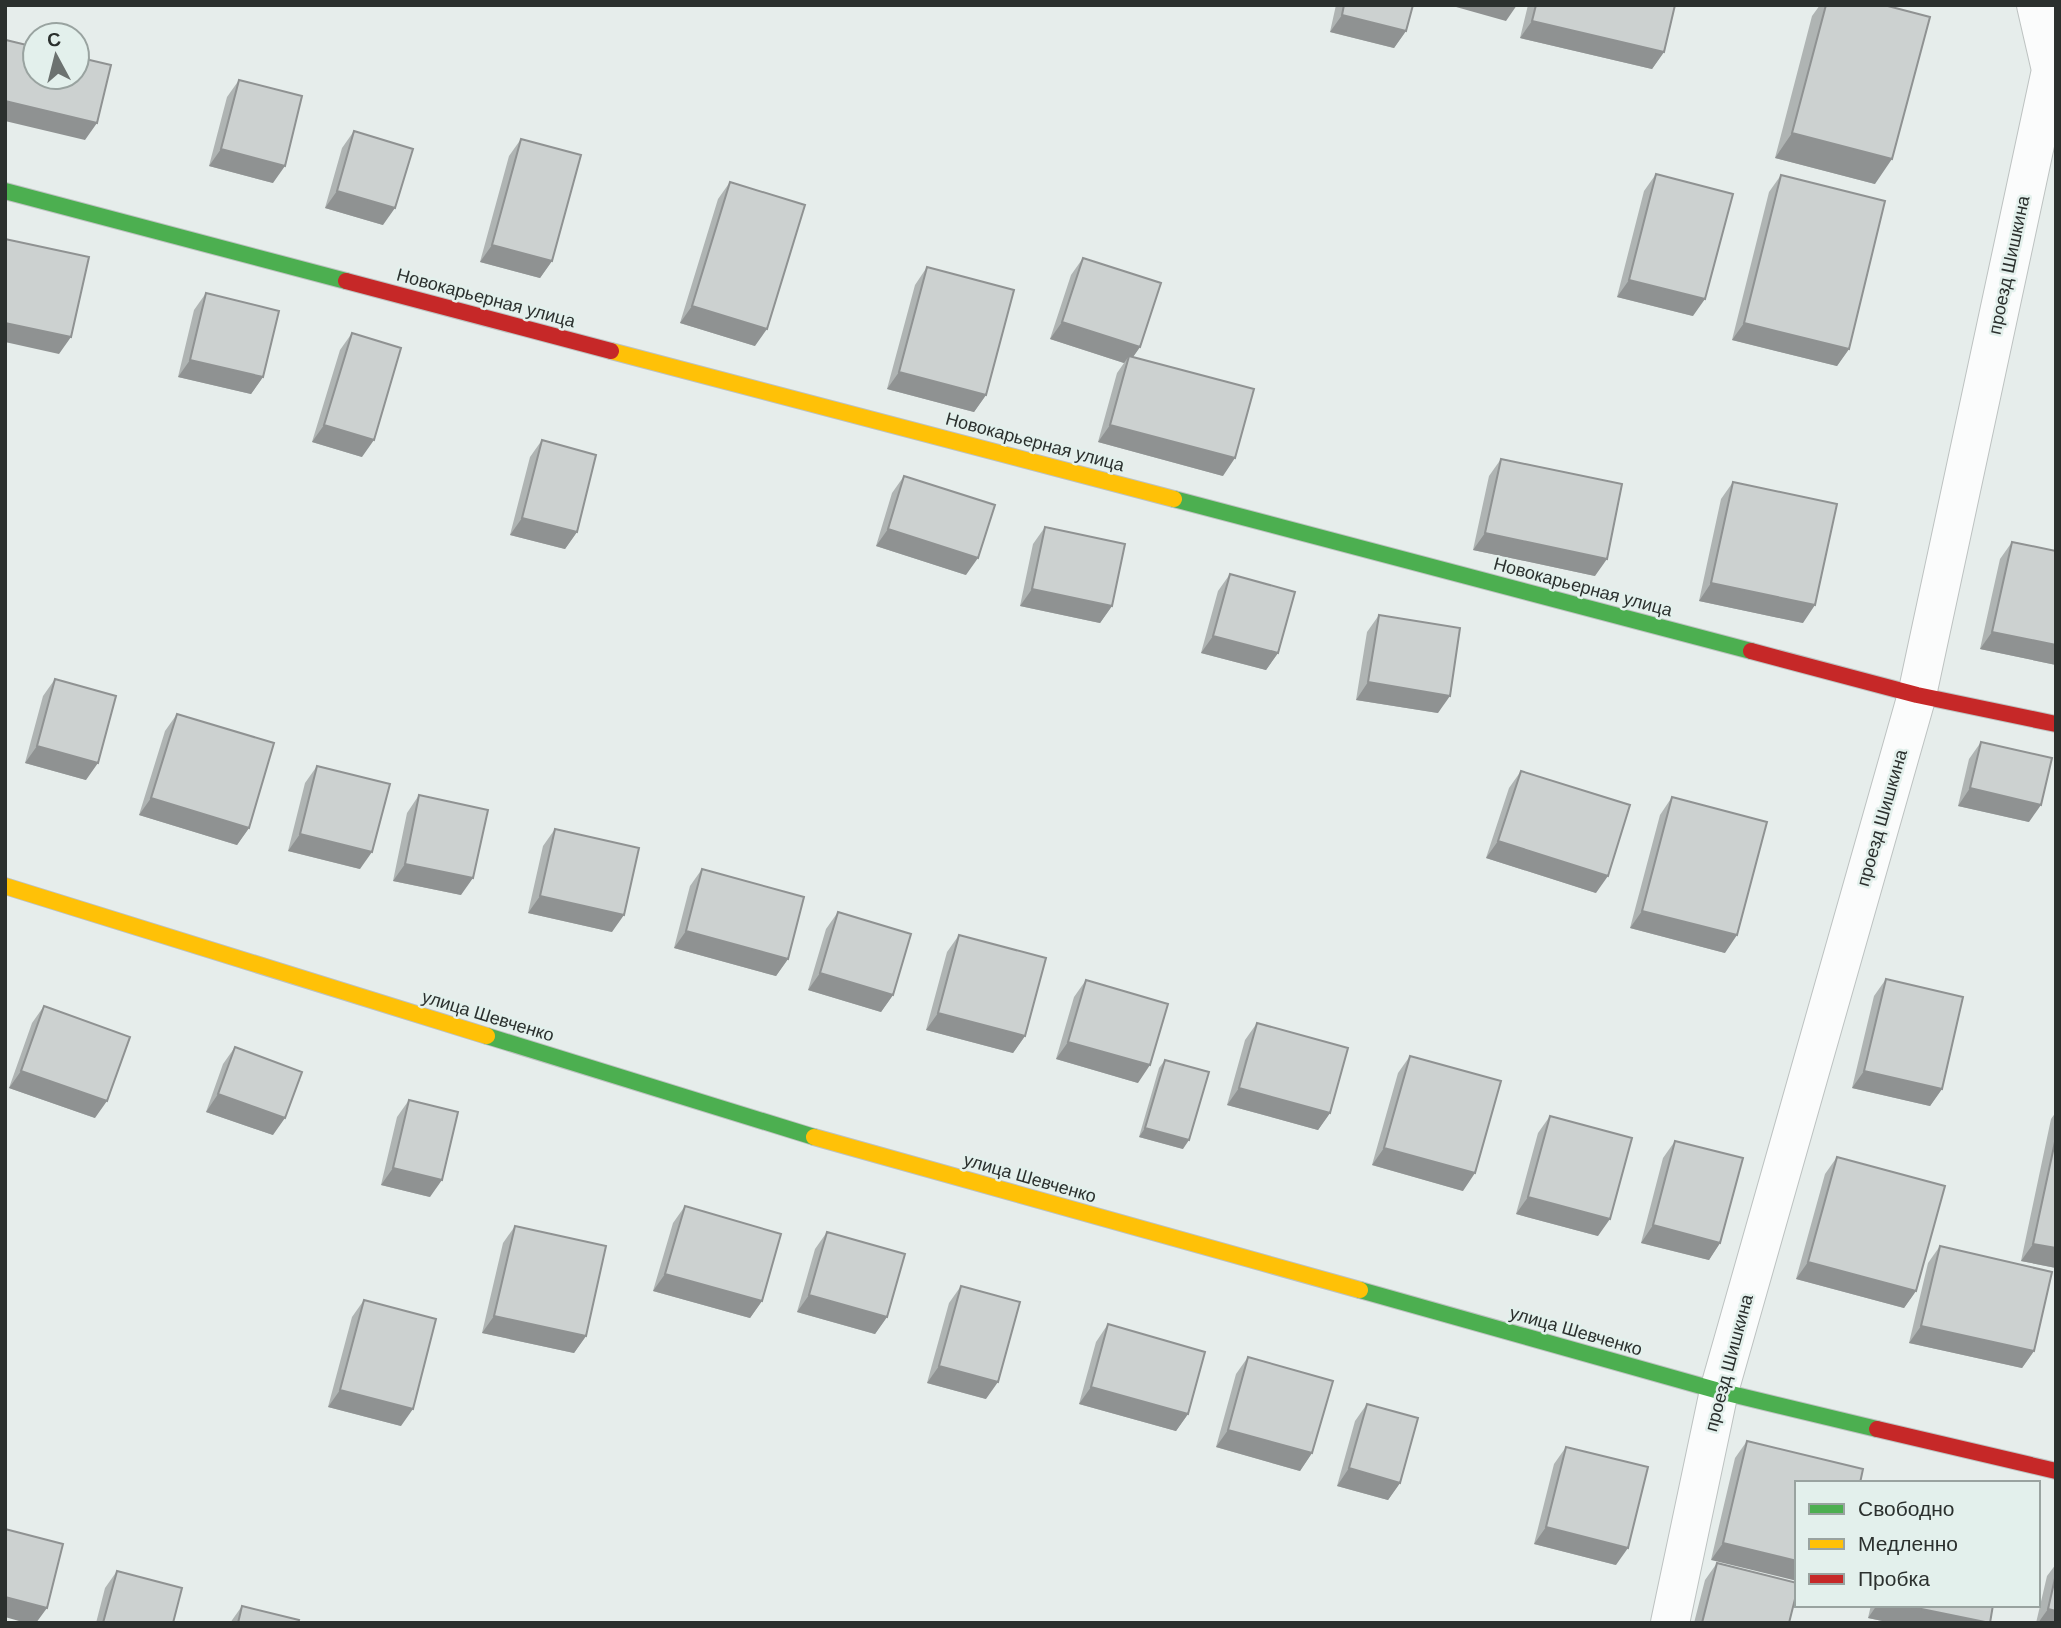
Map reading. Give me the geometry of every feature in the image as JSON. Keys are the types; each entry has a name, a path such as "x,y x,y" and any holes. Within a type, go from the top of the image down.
{"street":[{"name":"проезд Шишкина","path":"1670,1623 1719,1391 1917,695 2051,70 2039,7"},
{"name":"Новокарьерная улица","path":"5,191 1917,695 2056,724"},
{"name":"улица Шевченко","path":"5,886 816,1138 1719,1391 2056,1471"}],"building":[{"path":"1344,5 1413,5 1406,31 1342,15"},
{"path":"1536,5 1675,5 1664,52 1532,21"},
{"path":"1826,5 1884,5 1930,17 1892,159 1792,133"},
{"path":"6,40 21,44 21,91 91,91 91,60 111,65 97,123 5,101"},
{"path":"239,80 302,96 285,166 221,149"},
{"path":"354,131 413,149 395,208 337,191"},
{"path":"521,139 581,155 552,261 492,245"},
{"path":"1656,174 1733,194 1705,299 1629,280"},
{"path":"1781,175 1885,201 1849,349 1744,323"},
{"path":"730,182 805,205 767,329 692,306"},
{"path":"5,239 89,257 71,337 5,323"},
{"path":"1083,258 1161,283 1140,347 1062,322"},
{"path":"927,267 1014,290 986,395 899,372"},
{"path":"206,293 279,311 263,377 190,360"},
{"path":"352,333 401,348 374,440 324,425"},
{"path":"1129,356 1254,389 1235,458 1110,425"},
{"path":"542,440 596,455 577,532 522,518"},
{"path":"1501,459 1622,484 1607,559 1485,533"},
{"path":"904,476 995,505 978,558 888,529"},
{"path":"1733,482 1837,504 1815,605 1711,583"},
{"path":"1045,527 1125,544 1112,606 1032,589"},
{"path":"2012,542 2056,551 2056,645 1992,632"},
{"path":"1230,574 1295,592 1278,653 1213,636"},
{"path":"1379,615 1460,628 1450,696 1368,682"},
{"path":"55,679 116,696 98,763 37,746"},
{"path":"177,714 274,743 249,828 151,798"},
{"path":"1981,742 2052,758 2041,805 1970,788"},
{"path":"317,766 390,784 372,852 300,834"},
{"path":"1521,771 1630,805 1608,876 1498,841"},
{"path":"419,795 488,810 473,878 405,864"},
{"path":"1672,797 1767,822 1737,935 1642,911"},
{"path":"555,829 639,848 624,915 540,896"},
{"path":"702,869 804,897 788,959 686,931"},
{"path":"838,912 911,934 893,995 820,973"},
{"path":"959,935 1046,958 1025,1036 938,1013"},
{"path":"1886,979 1963,997 1942,1089 1864,1071"},
{"path":"1086,980 1168,1004 1150,1065 1068,1042"},
{"path":"44,1006 130,1037 107,1101 21,1071"},
{"path":"1257,1023 1348,1048 1330,1113 1239,1088"},
{"path":"235,1047 302,1072 285,1118 218,1094"},
{"path":"1410,1056 1501,1081 1475,1173 1384,1148"},
{"path":"1165,1060 1209,1072 1189,1140 1145,1128"},
{"path":"409,1100 458,1112 442,1180 393,1168"},
{"path":"1550,1116 1632,1138 1610,1219 1528,1197"},
{"path":"2056,1137 2056,1248 2033,1244"},
{"path":"1675,1141 1743,1158 1720,1243 1653,1225"},
{"path":"1837,1157 1945,1186 1916,1291 1808,1262"},
{"path":"685,1206 781,1234 762,1301 665,1274"},
{"path":"515,1226 606,1246 586,1336 494,1316"},
{"path":"827,1232 905,1254 887,1317 809,1295"},
{"path":"1940,1246 2052,1272 2034,1351 1921,1326"},
{"path":"961,1286 1020,1302 998,1382 939,1366"},
{"path":"364,1300 436,1319 413,1409 340,1390"},
{"path":"1108,1324 1205,1352 1188,1414 1091,1387"},
{"path":"1248,1357 1333,1381 1312,1453 1228,1430"},
{"path":"1367,1404 1418,1418 1400,1483 1349,1468"},
{"path":"1747,1441 1863,1469 1860,1481 1795,1481 1795,1561 1723,1543"},
{"path":"1566,1447 1648,1467 1628,1548 1546,1527"},
{"path":"5,1529 63,1544 47,1608 5,1597"},
{"path":"1717,1563 1795,1582 1795,1599 1789,1623 1702,1623"},
{"path":"117,1571 182,1588 173,1623 103,1623"},
{"path":"2056,1574 2056,1611 2048,1609"},
{"path":"242,1606 299,1620 298,1623 238,1623"},
{"path":"1912,1607 1993,1607 1990,1623"}],"traffic: fast":[{"path":"5,191 346,281"},
{"path":"1174,499 1751,651"},
{"path":"487,1036 814,1137"},
{"path":"1360,1290 1719,1391 1877,1429"}],"traffic: slow":[{"path":"611,351 1174,499"},
{"path":"5,886 487,1036"},
{"path":"814,1137 1360,1290"}],"traffic: jam":[{"path":"346,281 611,351"},
{"path":"1751,651 1917,695 2056,724"},
{"path":"1877,1429 2056,1471"}]}
